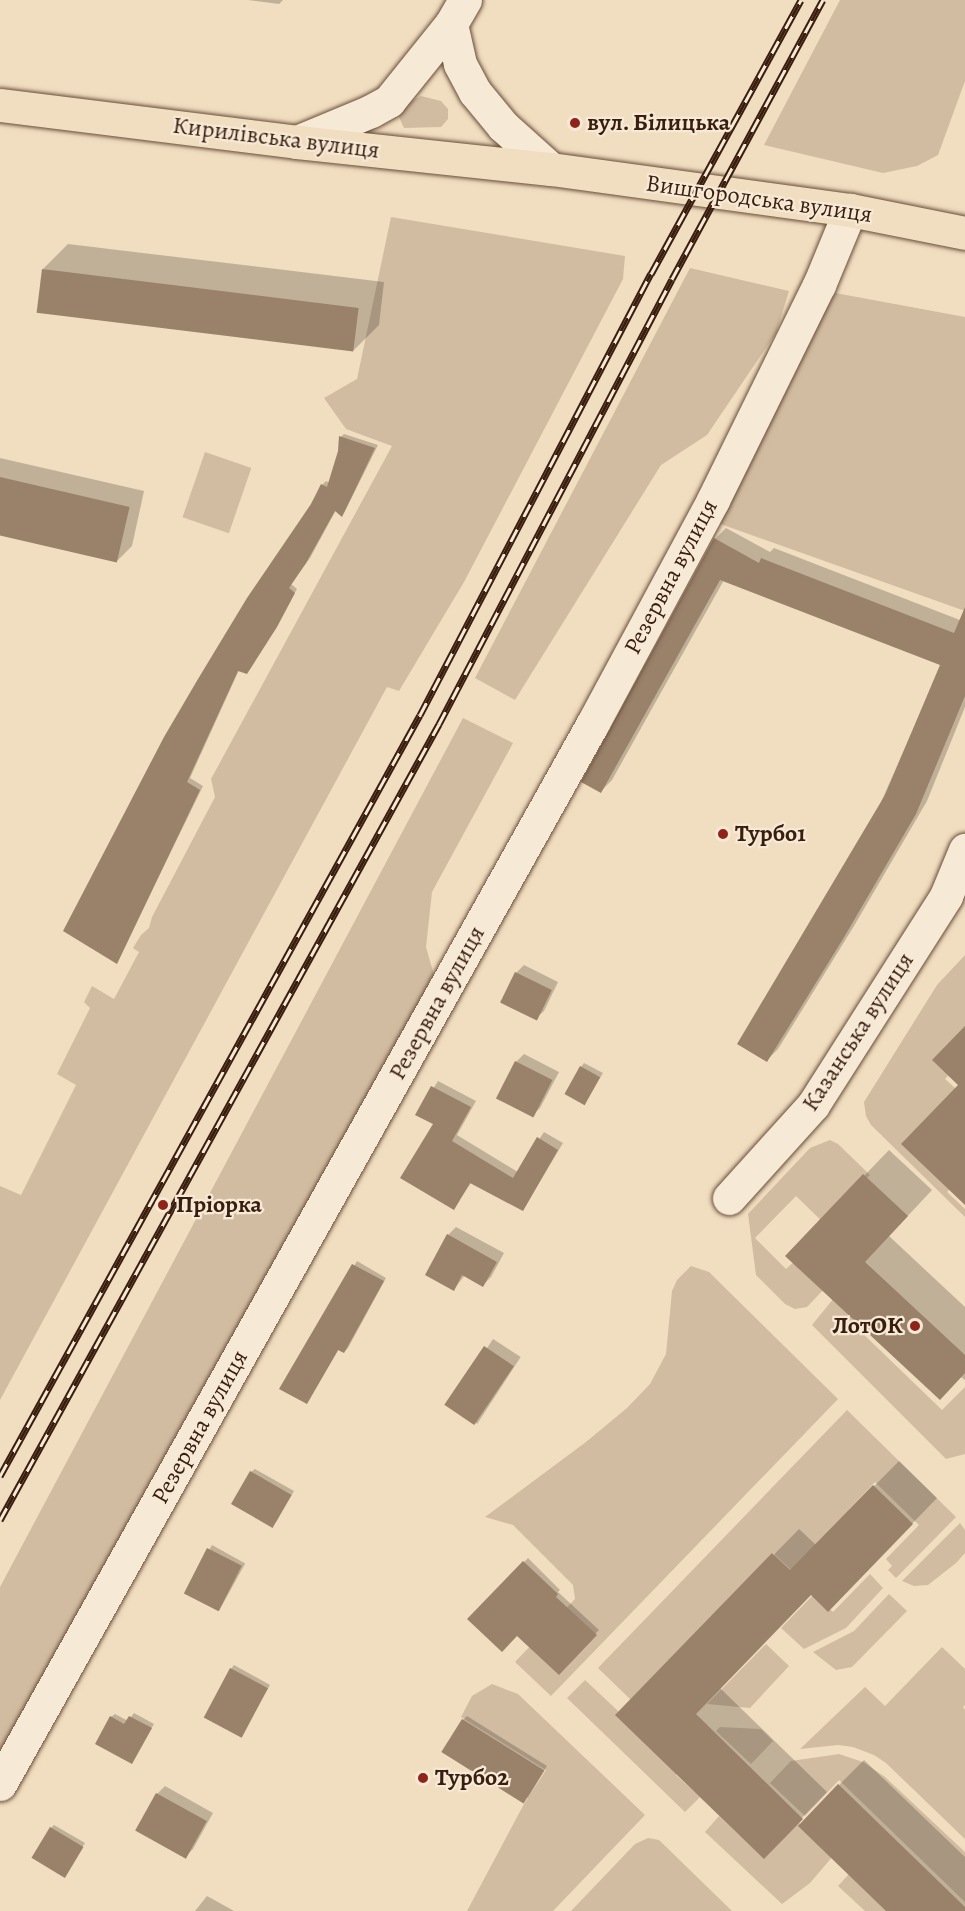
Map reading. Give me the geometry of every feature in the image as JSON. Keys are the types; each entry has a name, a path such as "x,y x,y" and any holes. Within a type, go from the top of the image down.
{"main road":[{"name":"Кирилівська вулиця","path":"0,105 297,142 551,169"},
{"name":"Вишгородська вулиця","path":"551,169 850,210 965,234"}],"street":[{"path":"297,142 371,111 388,101 458,12"},
{"path":"458,12 460,64 475,92 503,126 551,169"},
{"name":"Резервна вулиця","path":"0,1784 593,723 713,500 819,285 850,210"},
{"name":"Казанська вулиця","path":"729,1198 813,1105 946,896 965,850"}],"shaded area":[{"path":"840,0 965,0 965,81 938,155 917,166 883,173 764,145"},
{"path":"421,96 441,101 448,109 448,119 441,127 404,128 399,117 399,108"},
{"path":"391,217 625,256 623,279 464,582 399,691 387,687 0,1400 0,1186 21,1195 76,1085 57,1074 90,1008 84,1002 92,986 114,999 139,952 133,948 141,935 149,928 152,917 215,797 211,779 392,446 346,429 324,398 357,379"},
{"path":"690,268 789,291 776,333 707,435 661,465 515,700 475,678"},
{"path":"830,292 965,317 965,611 712,521"},
{"path":"205,452 251,468 229,533 183,517"},
{"path":"463,718 513,743 432,892 426,947 434,975 0,1762 0,1587"},
{"path":"965,955 965,1058 945,1079 965,1097 965,1172 947,1192 965,1209 965,1217 871,1125 866,1116 864,1102 937,985"},
{"path":"830,1140 838,1144 870,1175 852,1192 829,1228 796,1196 755,1238 786,1269 796,1260 824,1289 807,1307 795,1309 785,1304 756,1275 748,1214 810,1148"},
{"path":"691,1266 709,1272 838,1399 551,1696 515,1662 575,1599 573,1585 513,1525 485,1517 586,1442 627,1408 650,1384 666,1354 672,1291 677,1280"},
{"path":"834,1298 860,1323 856,1327 942,1410 965,1387 965,1454 946,1459 812,1325"},
{"path":"847,1410 956,1517 896,1578 888,1570 892,1566 886,1559 919,1525 875,1482 791,1570 773,1553 631,1700 598,1668"},
{"path":"960,1523 965,1530 965,1553 956,1563 928,1585 914,1586 902,1581"},
{"path":"870,1574 883,1588 846,1628 804,1649 781,1628 814,1594 833,1612"},
{"path":"889,1594 907,1611 852,1667 836,1670 813,1652 854,1631"},
{"path":"766,1644 789,1666 750,1708 707,1704"},
{"path":"942,1647 965,1669 965,1705 963,1707 965,1710 965,1839 886,1763 874,1755 853,1747 838,1745 800,1749 865,1687 885,1706"},
{"path":"585,1680 681,1770 676,1775 700,1797 685,1812 567,1698"},
{"path":"492,1684 518,1694 645,1815 553,1911 467,1911 524,1804 546,1770 461,1717 472,1696"},
{"path":"720,1727 761,1729 773,1741 751,1764 716,1731"},
{"path":"839,1754 863,1762 885,1777 965,1852 965,1902 839,1780 805,1816 770,1783 791,1761"},
{"path":"719,1816 764,1858 798,1822 833,1856 810,1883 782,1904 705,1832"},
{"path":"648,1838 659,1840 732,1911 571,1911 635,1844"},
{"path":"850,1873 890,1911 865,1911 838,1886"}],"building":[{"path":"42,269 359,308 353,352 37,313"},
{"path":"339,436 375,448 342,517 335,511 289,588 295,593 277,627 247,674 238,671 187,782 200,790 117,964 63,931 164,737 198,679 247,598 311,504 321,484 327,487 338,451"},
{"path":"0,477 130,507 117,562 0,535"},
{"path":"714,538 759,563 761,558 954,633 965,607 965,696 916,814 843,939 767,1062 737,1044 885,795 940,665 720,580 601,793 581,782"},
{"path":"515,972 552,990 537,1021 500,1003"},
{"path":"965,1026 965,1205 901,1144 958,1085 932,1060"},
{"path":"515,1061 552,1080 533,1117 496,1098"},
{"path":"580,1066 600,1077 585,1105 564,1094"},
{"path":"431,1086 471,1107 452,1141 513,1178 537,1137 558,1150 523,1211 470,1183 454,1210 400,1178 433,1124 415,1115"},
{"path":"863,1174 908,1216 865,1262 965,1355 965,1373 940,1400 785,1256"},
{"path":"447,1234 497,1262 483,1287 462,1275 454,1291 425,1275"},
{"path":"352,1264 384,1281 344,1353 338,1350 307,1404 279,1389"},
{"path":"484,1346 514,1366 474,1425 444,1405"},
{"path":"250,1471 292,1495 273,1528 231,1504"},
{"path":"873,1485 913,1524 828,1612 811,1595 696,1714 803,1819 764,1859 615,1715 772,1553 790,1570"},
{"path":"207,1548 242,1566 219,1611 184,1593"},
{"path":"523,1561 558,1594 556,1597 597,1635 559,1675 517,1636 502,1652 467,1619"},
{"path":"230,1668 268,1688 242,1738 204,1717"},
{"path":"110,1716 124,1724 129,1716 152,1728 132,1764 95,1744"},
{"path":"462,1719 544,1770 524,1803 441,1752"},
{"path":"838,1784 965,1907 965,1911 886,1911 798,1826"},
{"path":"156,1793 207,1821 186,1859 135,1831"},
{"path":"50,1827 83,1847 65,1878 31,1858"}],"railway":[{"path":"0,1476 420,715 651,274 801,0"},
{"path":"0,1520 439,724 672,279 823,0"}],"place":[{"name":"вул. Білицька","path":"575,123"},
{"name":"Турбо1","path":"723,834"},
{"name":"Пріорка","path":"163,1205"},
{"name":"ЛотОК","path":"915,1326"},
{"name":"Турбо2","path":"423,1778"}]}
